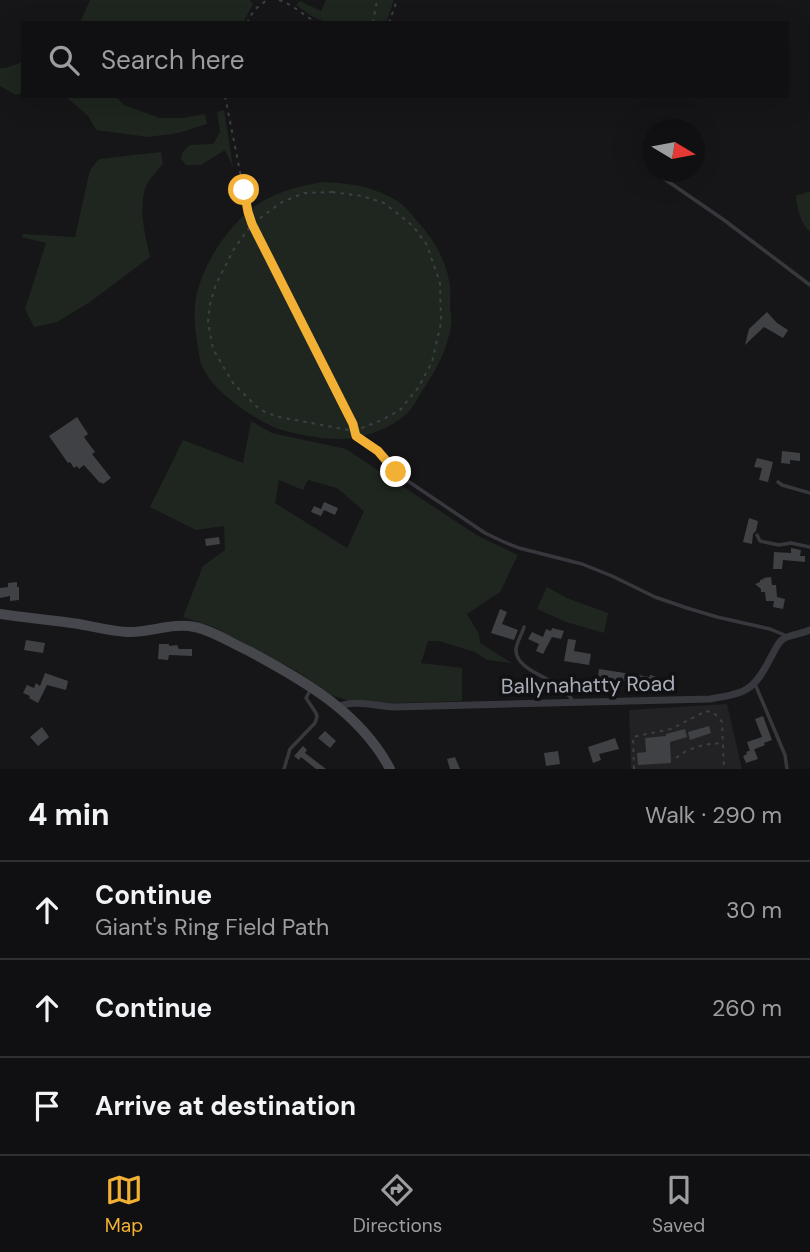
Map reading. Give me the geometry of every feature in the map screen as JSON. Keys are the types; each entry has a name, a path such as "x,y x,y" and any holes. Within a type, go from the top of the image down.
{"main road":[{"path":"0,614 130,632 177,625 193,626 218,636 312,688 338,707 370,738 390,769"}],"street":[{"path":"755,684 779,642 787,636 810,630"},
{"name":"Ballynahatty Road","path":"338,707 346,704 394,707 710,699 737,693 755,684"}],"lane":[{"path":"669,182 810,285"},
{"path":"378,451 396,472 485,533 504,542 582,564 655,597 687,608 770,629 787,636"},
{"path":"778,482 810,493"},
{"path":"757,535 760,541 769,544 791,543 810,547"},
{"path":"524,627 516,649 519,660 526,667 557,684 575,703"},
{"path":"755,684 785,755 787,769"},
{"path":"284,769 290,749 315,723 316,713 306,698 312,688"}],"path":[{"path":"248,21 254,10 267,0"},
{"path":"279,0 314,21"},
{"path":"371,0 375,6"},
{"path":"373,21 377,0"},
{"path":"390,21 397,0"},
{"path":"225,98 252,224 353,424 354,431 358,438 378,451"},
{"path":"332,192 362,196 384,203 413,226 427,245 440,283 441,323 432,362 418,388 400,410 354,431 265,412 233,383 213,349 208,322 210,304 216,284 234,248 252,224 282,202 304,193 332,192"},
{"path":"634,769 632,737 671,729 706,711 714,713 722,722 724,769"},
{"path":"676,758 687,750 706,743 723,743"}],"shaded area":[{"path":"90,0 250,0 253,4 244,21 81,21"},
{"path":"326,0 394,0 387,21 323,21 296,5 300,1 321,11"},
{"path":"21,63 21,93 16,95 0,86 0,68"},
{"path":"67,98 117,98 124,105 160,118 205,114 207,124 178,133 149,137 96,130 88,116"},
{"path":"224,110 233,167 225,150 201,165 186,165 181,159 182,153 190,145 213,144 220,132 217,112"},
{"path":"161,152 163,164 146,186 143,204 143,222 150,257 90,302 57,322 34,327 25,309 46,243 22,237 22,234 75,237 90,170 99,159"},
{"path":"323,182 372,189 402,204 434,243 446,268 450,289 450,332 436,368 414,405 403,417 383,429 344,439 319,438 276,428 235,403 216,386 203,368 195,328 195,305 202,277 217,248 236,223 247,212 273,196"},
{"path":"810,191 810,232 800,215 796,195"},
{"path":"251,421 272,433 346,449 478,536 518,555 500,592 467,614 479,634 480,643 512,663 487,660 475,652 439,641 428,641 421,663 462,668 462,701 353,702 331,695 298,672 214,627 183,617 203,566 225,550 224,526 196,530 150,507 183,440 243,463","holes":["279,480 303,490 308,480 337,488 364,511 347,548 275,503"]},
{"path":"547,587 567,598 608,613 604,633 566,622 537,609"},
{"path":"727,704 742,769 631,769 629,710"}],"building":[{"path":"767,312 788,330 783,338 764,327 745,345 749,329"},
{"path":"77,417 88,434 84,437 95,452 92,454 111,478 103,484 84,465 79,469 68,463 49,436"},
{"path":"782,451 800,453 800,461 781,463"},
{"path":"757,458 773,462 768,482 759,480 762,468 754,467"},
{"path":"324,502 338,508 335,515 324,510 321,516 311,512 314,506 323,510 321,509"},
{"path":"749,518 758,521 752,544 743,542"},
{"path":"219,537 220,544 206,546 205,539"},
{"path":"791,548 801,550 800,556 805,556 805,562 783,560 782,569 773,569 774,552 791,553"},
{"path":"771,577 772,585 776,585 777,597 785,599 783,609 773,607 774,601 766,601 765,592 761,592 755,584 763,578"},
{"path":"17,582 19,600 10,601 10,596 0,598 0,588"},
{"path":"500,609 507,612 502,624 518,630 514,640 491,633"},
{"path":"552,628 564,631 561,639 552,637 543,654 536,651 539,644 528,639 532,632 543,637 546,629 551,631"},
{"path":"568,639 576,640 574,651 591,654 589,665 564,661"},
{"path":"26,640 45,643 43,653 24,650"},
{"path":"159,644 192,649 192,656 169,655 168,660 158,659"},
{"path":"599,669 658,677 656,686 647,684 647,688 601,679 598,677"},
{"path":"45,673 68,681 66,690 47,685 38,703 23,693 27,685 34,688 36,683 40,686"},
{"path":"763,716 772,740 750,751 747,742 762,737 755,719"},
{"path":"709,726 711,733 690,740 688,732"},
{"path":"42,727 49,737 38,746 30,737"},
{"path":"685,729 687,737 670,742 671,763 638,765 637,753 646,752 645,738 666,736"},
{"path":"325,731 336,741 330,748 318,738"},
{"path":"615,738 619,749 599,754 601,760 593,763 588,747"},
{"path":"303,746 307,750 305,753 326,769 316,769 301,757 299,760 294,756"},
{"path":"754,749 758,759 746,763 743,756"},
{"path":"558,751 560,764 546,766 544,753"},
{"path":"455,757 460,769 450,769 447,759"}],"route":[{"path":"244,190 252,224 353,424 356,436 378,451 396,472"}]}
